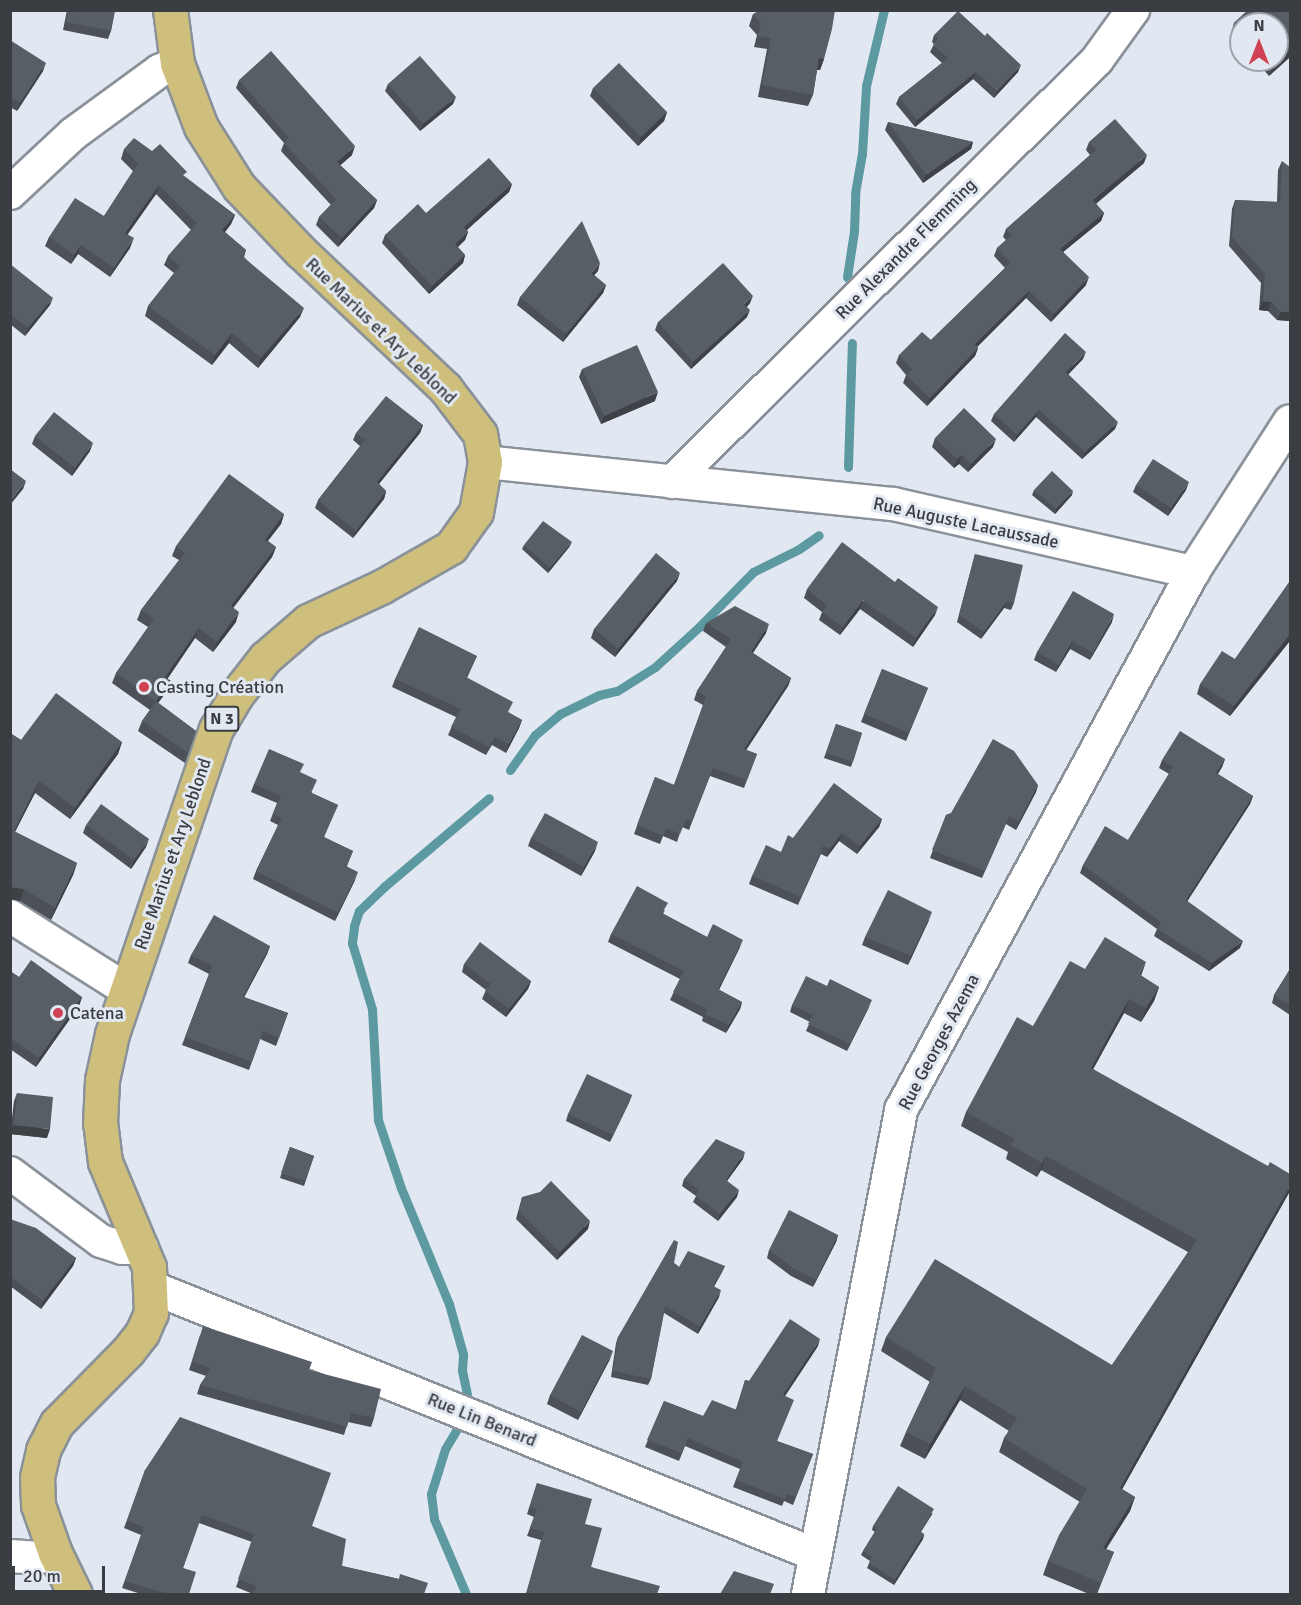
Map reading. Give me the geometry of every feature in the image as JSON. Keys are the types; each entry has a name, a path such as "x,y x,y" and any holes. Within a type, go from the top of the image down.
{"main road":[{"name":"Rue Marius et Ary Leblond","path":"75,1594 55,1553 38,1505 37,1477 43,1450 57,1423 128,1351 142,1333 151,1313 151,1287 142,1248 105,1162 100,1123 102,1080 127,990 216,729 237,694 265,658 308,621 381,587 451,547 476,512 485,462 480,434 445,388 301,252 239,187 201,127 177,63 170,10"}],"street":[{"name":"Rue Alexandre Flemming","path":"672,482 1097,60 1133,10"},
{"path":"10,193 72,134 159,71 177,63"},
{"path":"1193,572 1290,421"},
{"name":"Rue Auguste Lacaussade","path":"485,462 893,504 1193,572"},
{"name":"Rue Georges Azema","path":"808,1594 901,1110 1193,572"},
{"path":"10,916 127,990"},
{"path":"10,1173 101,1240 122,1248 142,1248"},
{"name":"Rue Lin Benard","path":"151,1287 814,1554"},
{"path":"10,1556 36,1558 55,1553"}],"building":[{"path":"68,10 115,10 111,31 66,22"},
{"path":"760,10 835,10 824,59 819,58 813,95 762,85 771,38 758,36 761,23 753,14"},
{"path":"1248,10 1290,10 1290,50 1289,12 1246,12"},
{"path":"958,11 985,36 987,33 1021,65 997,91 976,72 917,120 899,97 948,58 933,45 938,38 934,35"},
{"path":"10,40 46,63 20,103 10,97"},
{"path":"271,51 355,146 337,162 377,200 342,238 319,217 336,199 284,143 289,138 239,80"},
{"path":"420,56 456,97 423,124 388,84"},
{"path":"619,63 667,112 641,137 593,88"},
{"path":"1115,119 1147,155 1093,200 1104,213 1060,249 1089,277 1054,314 1029,291 975,344 978,348 930,398 906,375 912,369 899,355 922,332 931,340 1010,263 997,248 1012,235 1006,229 1096,150 1089,142"},
{"path":"888,122 973,142 926,175"},
{"path":"134,138 152,151 160,144 187,172 183,175 235,215 222,230 246,250 242,256 304,308 261,358 232,333 215,355 148,306 180,266 168,256 197,223 159,185 125,233 134,238 114,268 81,245 74,255 49,237 75,198 104,216 138,164 124,149"},
{"path":"489,158 512,184 464,227 468,232 455,244 465,255 432,286 385,235 418,204 426,213"},
{"path":"1282,161 1290,167 1290,312 1281,312 1271,302 1263,301 1265,274 1232,237 1235,200 1280,202"},
{"path":"582,221 600,263 591,273 606,285 566,334 520,297"},
{"path":"723,263 753,296 744,304 750,310 693,362 658,322"},
{"path":"10,264 53,298 28,328 10,314"},
{"path":"1065,333 1086,352 1066,372 1118,422 1085,452 1039,410 1017,435 994,414"},
{"path":"637,345 658,392 604,416 582,369"},
{"path":"386,396 423,425 377,482 386,491 356,531 318,500 365,440 356,433"},
{"path":"964,408 996,439 971,464 962,455 957,459 935,438"},
{"path":"54,412 93,443 75,468 35,436"},
{"path":"1153,459 1189,482 1171,508 1136,485"},
{"path":"10,469 26,481 10,501"},
{"path":"1052,471 1073,491 1056,509 1034,490"},
{"path":"229,474 284,514 265,540 276,547 231,606 239,612 217,642 199,628 165,677 171,681 156,701 116,673 154,619 141,610 185,553 176,546"},
{"path":"543,521 572,542 550,568 524,545"},
{"path":"842,542 895,582 898,578 938,607 916,638 863,600 843,627 822,612 827,605 807,589"},
{"path":"656,553 680,573 618,649 594,629"},
{"path":"975,554 1023,565 1014,603 1007,601 984,632 959,615"},
{"path":"1290,581 1290,634 1234,706 1200,684 1222,651 1235,659"},
{"path":"1073,591 1114,614 1093,653 1072,641 1059,665 1037,652"},
{"path":"735,606 769,624 751,652 791,678 744,749 757,754 747,780 713,768 692,821 686,819 680,834 666,828 663,836 637,825 655,777 674,785 706,697 697,691 731,639 706,623"},
{"path":"419,627 477,656 466,677 513,702 508,712 522,720 509,744 495,737 489,747 451,727 461,709 395,679"},
{"path":"882,669 928,688 909,733 864,714"},
{"path":"56,693 122,742 75,808 39,781 14,831 77,863 55,908 24,889 10,887 10,733 21,740"},
{"path":"156,701 196,731 188,753 142,721"},
{"path":"836,724 862,733 853,762 826,753"},
{"path":"1180,731 1225,759 1216,773 1253,796 1186,900 1243,941 1212,963 1157,929 1161,922 1083,865 1105,826 1128,840 1173,767 1162,760"},
{"path":"993,739 1014,751 1038,785 1019,822 1009,816 985,871 932,850 946,815 951,813"},
{"path":"269,749 304,764 300,772 317,780 311,793 338,805 323,837 353,851 346,866 358,872 338,913 256,871 282,818 273,813 281,796 254,784"},
{"path":"834,783 882,819 860,846 842,833 830,849 823,846 801,897 752,876 766,845 781,852 788,835 793,838"},
{"path":"101,804 149,839 134,860 86,825"},
{"path":"545,813 598,842 584,867 531,838"},
{"path":"637,886 668,903 662,913 707,937 713,924 743,940 718,989 742,1002 729,1025 705,1014 707,1009 673,992 684,971 611,934"},
{"path":"888,890 932,912 911,956 865,937"},
{"path":"214,915 270,946 243,997 288,1013 279,1038 263,1031 252,1062 185,1037 212,966 191,955"},
{"path":"1105,937 1146,962 1139,974 1159,987 1146,1008 1129,999 1091,1068 1268,1166 1270,1162 1290,1174 1290,1186 1120,1488 1135,1497 1103,1548 1114,1552 1101,1583 1048,1561 1059,1535 1087,1489 1004,1438 1017,1418 965,1386 930,1444 906,1432 936,1368 886,1337 935,1259 1112,1365 1197,1240 1046,1156 1042,1163 1011,1145 1015,1139 966,1112 1017,1017 1033,1026 1070,961 1085,969"},
{"path":"480,942 531,981 509,1009 485,991 491,984 464,964"},
{"path":"31,960 82,997 39,1058 10,1038 10,971 19,977"},
{"path":"1290,969 1290,1005 1274,995"},
{"path":"806,976 827,986 830,979 872,1000 850,1044 808,1024 813,1015 792,1005"},
{"path":"587,1074 632,1095 613,1135 568,1114"},
{"path":"17,1093 53,1097 50,1129 14,1125"},
{"path":"716,1139 745,1152 726,1180 739,1190 720,1214 696,1196 699,1190 684,1179"},
{"path":"290,1147 314,1156 305,1181 281,1173"},
{"path":"551,1181 590,1221 560,1252 519,1211 522,1197 540,1192"},
{"path":"789,1210 838,1235 816,1280 793,1268 769,1250"},
{"path":"10,1219 36,1228 76,1258 43,1301 10,1276"},
{"path":"674,1240 678,1242 674,1263 679,1267 688,1251 725,1266 713,1286 721,1290 700,1327 665,1306 651,1379 613,1371 618,1337"},
{"path":"790,1319 820,1339 783,1395 794,1400 777,1441 813,1454 796,1497 786,1494 785,1499 736,1480 743,1462 688,1438 682,1453 647,1440 664,1401 703,1416 712,1400 737,1410 745,1380 749,1381"},
{"path":"203,1326 312,1362 309,1370 381,1389 374,1418 351,1413 347,1427 200,1385 211,1368 192,1362"},
{"path":"582,1335 613,1351 581,1412 550,1395"},
{"path":"180,1417 331,1473 312,1526 346,1539 342,1566 399,1579 400,1574 428,1583 424,1594 253,1594 256,1586 238,1579 254,1534 202,1515 183,1568 196,1572 189,1594 167,1594 125,1581 144,1527 127,1521 145,1470"},
{"path":"537,1483 592,1499 585,1524 602,1528 591,1567 660,1586 657,1594 526,1594 544,1532 530,1528 537,1509 530,1507"},
{"path":"898,1486 934,1509 920,1532 924,1534 895,1580 869,1563 872,1557 863,1551 877,1528 873,1526"},
{"path":"734,1571 774,1584 770,1594 720,1594"}],"waterway":[{"path":"847,277 854,231 855,193 862,154 866,86 884,10"},
{"path":"848,467 852,343"},
{"path":"510,770 535,735 560,714 599,695 617,691 655,667 699,627 753,572 799,549 819,535"},
{"path":"467,1394 462,1370 463,1354 449,1304 401,1188 378,1120 372,1009 352,943 359,911 385,886 489,798"},
{"path":"457,1429 445,1449 431,1494 434,1519 466,1594"}],"place":[{"name":"Casting Création","path":"144,687"},
{"name":"Catena","path":"58,1013"}]}
